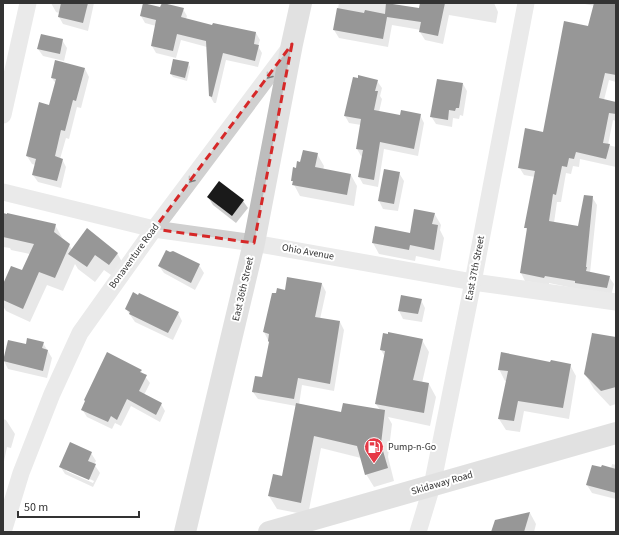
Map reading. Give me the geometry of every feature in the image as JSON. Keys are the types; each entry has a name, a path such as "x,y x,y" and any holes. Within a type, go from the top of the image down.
{"street":[{"path":"3,115 28,3"},
{"name":"East 37th Street","path":"418,532 432,486 473,282 526,3"},
{"name":"Bonaventure Road","path":"3,532 21,473 52,394 80,333 154,229 292,44 296,4"},
{"name":"East 36th Street","path":"186,532 254,242 292,44"},
{"name":"Ohio Avenue","path":"3,192 154,229 254,242 473,282 616,302"},
{"name":"Skidaway Road","path":"269,532 616,433"}],"highlighted area":[{"path":"292,44 254,243 154,229"}],"building":[{"path":"61,3 88,3 83,23 58,17"},
{"path":"143,3 160,7 163,3 184,8 181,17 212,25 213,23 256,32 254,44 259,45 255,61 223,53 212,97 209,96 206,41 177,34 173,51 151,46 156,20 140,16"},
{"path":"386,3 419,8 420,3 445,3 438,36 419,32 421,22 387,17 383,39 333,30 337,8 364,13 365,10 385,14"},
{"path":"594,3 616,3 616,75 605,73 599,98 616,102 616,114 609,113 603,143 610,144 606,159 576,152 574,159 569,158 567,167 562,166 556,195 553,194 549,221 578,226 584,195 593,196 586,271 610,276 607,288 575,283 575,281 545,276 544,278 520,273 527,228 524,228 535,171 518,168 525,128 543,132 564,21 588,26"},
{"path":"41,34 63,39 60,54 37,49"},
{"path":"173,59 189,62 185,78 170,74"},
{"path":"55,60 85,68 76,101 73,100 65,131 61,130 55,156 63,159 57,181 32,175 36,159 26,156 39,102 49,105 56,79 51,78"},
{"path":"358,75 378,80 375,91 378,91 374,110 400,115 401,110 421,114 414,149 380,142 374,180 358,177 363,150 356,149 361,119 344,116 353,77 358,78"},
{"path":"437,79 463,83 459,108 456,108 455,111 449,110 448,120 430,117"},
{"path":"303,150 318,153 315,167 351,174 347,195 292,185 293,181 291,181 293,167 296,168 297,161 300,162"},
{"path":"384,169 400,172 394,204 378,201"},
{"path":"219,181 244,200 232,216 207,197"},
{"path":"414,209 435,213 432,224 438,225 434,250 410,245 409,250 372,243 375,226 410,233"},
{"path":"3,213 56,224 54,232 70,244 55,278 39,272 23,309 3,300 3,284 11,266 22,270 34,244 3,237"},
{"path":"87,228 118,253 109,265 95,255 87,267 68,254"},
{"path":"166,250 170,252 173,251 200,264 191,283 158,266"},
{"path":"287,277 322,283 315,317 340,321 330,384 298,378 294,399 252,392 255,376 262,377 269,342 269,334 263,332 272,293 276,293 277,288 285,290"},
{"path":"133,292 138,295 139,293 179,312 168,333 129,314 130,312 125,309"},
{"path":"401,295 422,299 418,314 398,311"},
{"path":"388,332 423,339 413,380 429,383 424,413 375,404 385,351 380,350 383,333 388,334"},
{"path":"592,333 616,337 616,387 601,391 584,374"},
{"path":"27,338 44,342 42,348 48,350 43,371 3,361 8,340 26,344"},
{"path":"107,352 142,370 140,372 147,375 139,391 162,403 156,415 127,399 117,420 111,416 108,422 81,410 85,401 84,400"},
{"path":"501,352 550,362 551,360 571,364 563,408 518,401 514,421 498,419 508,371 498,370"},
{"path":"296,403 341,412 343,403 385,410 381,444 388,468 365,475 357,446 314,436 301,503 268,496 273,474 282,476"},
{"path":"70,442 92,452 88,461 96,464 89,480 59,467"},
{"path":"592,465 601,467 602,465 616,469 616,493 586,485"},
{"path":"530,512 524,532 491,532 495,520"}],"place":[{"name":"Pump-n-Go","path":"374,464"}]}
